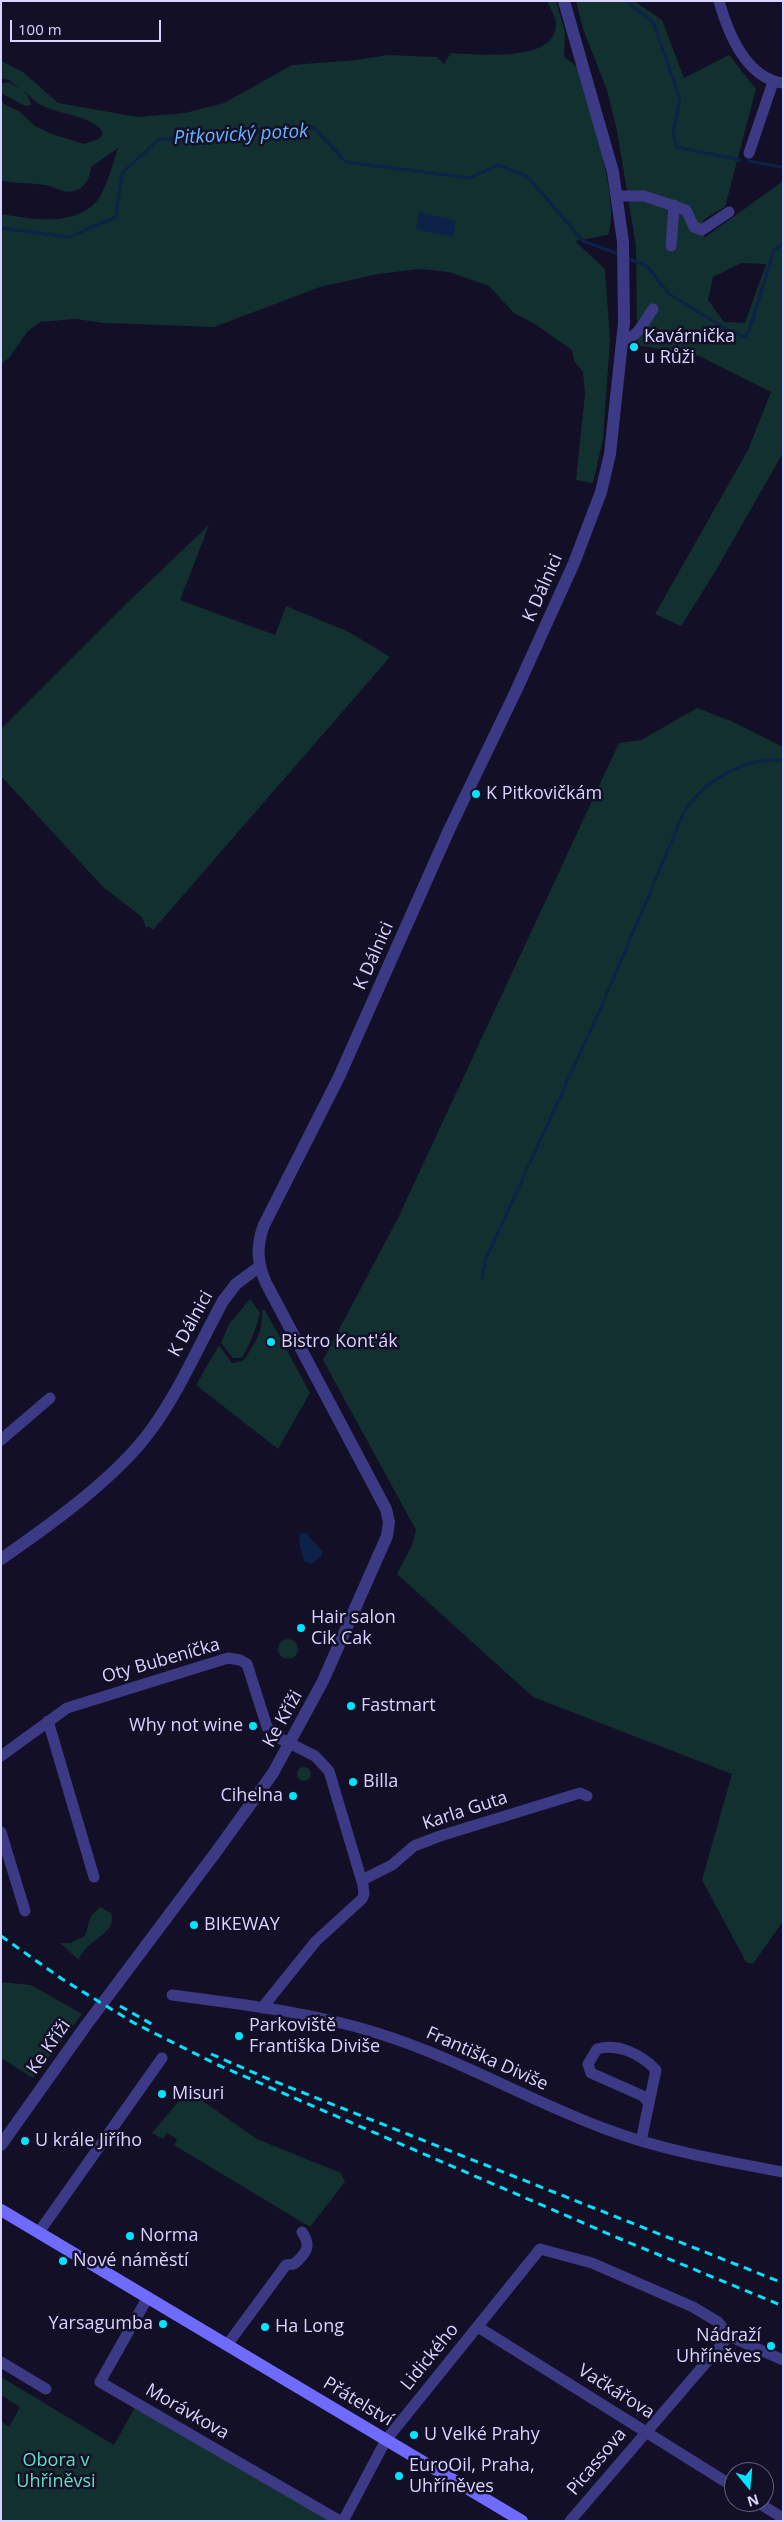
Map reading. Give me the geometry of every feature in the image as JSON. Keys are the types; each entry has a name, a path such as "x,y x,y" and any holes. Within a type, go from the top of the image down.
{"main road":[{"name":"Přátelství","path":"1,2210 522,2521"}],"street":[{"name":"K Dálnici","path":"1,1559 76,1502 140,1444 162,1414 223,1301 236,1284 259,1267 258,1247 264,1225 339,1077 449,830 515,693 597,507 610,454 622,339 625,280 623,242 618,196 605,141 564,1"},
{"path":"719,1 737,46 750,64 778,82 749,153"},
{"path":"618,196 644,196 674,205 686,210 694,227 702,230 729,212"},
{"path":"671,246 674,205"},
{"path":"622,339 629,339 634,336 653,309"},
{"name":"Ke Kříži","path":"1,2145 87,2024 242,1818 290,1744 344,1637 387,1536 389,1522 382,1500 259,1267"},
{"path":"1,1440 50,1398"},
{"name":"Oty Bubeníčka","path":"1,1756 67,1708 228,1658 240,1660 247,1664 267,1728 277,1737 290,1744"},
{"path":"48,1721 94,1877"},
{"path":"262,2008 316,1941 364,1894 362,1880 329,1771 315,1756 290,1744"},
{"name":"Karla Guta","path":"362,1880 392,1865 414,1846 440,1836 580,1793 587,1796"},
{"path":"1,1832 4,1850 25,1911"},
{"name":"Františka Diviše","path":"172,1995 262,2008 349,2025 393,2038 603,2128 641,2141 783,2172"},
{"path":"641,2141 656,2070 646,2060 625,2050 608,2046 597,2049 588,2064 591,2073 642,2096 648,2102"},
{"path":"39,2232 162,2058"},
{"path":"227,2345 286,2265 294,2264 308,2248 308,2240 302,2232"},
{"name":"Lidického","path":"341,2521 386,2440 540,2249 592,2263 694,2308 718,2322 729,2336"},
{"name":"Morávkova","path":"148,2297 100,2382 341,2521"},
{"name":"Vačkářova","path":"478,2327 724,2481"},
{"path":"729,2336 783,2360"},
{"name":"Picassova","path":"570,2521 729,2336"},
{"path":"1,2362 46,2389"}],"green space":[{"path":"547,1 556,1 565,32 564,57 578,67 602,153 610,200 611,220 608,235 575,241 605,269 610,340 603,439 593,483 576,480 585,394 583,372 574,361 572,350 535,324 514,313 489,286 449,272 419,269 378,274 320,287 214,327 104,323 76,319 40,322 27,332 9,358 1,364 1,214 25,218 51,219 76,215 87,210 96,202 103,191 118,148 91,167 89,178 83,186 74,191 63,191 45,185 1,181 1,99 4,104 20,112 35,126 52,134 84,144 99,139 103,133 99,127 84,119 40,105 22,90 28,96 31,105 25,106 1,93 1,83 8,82 19,88 9,80 1,78 1,61 23,72 58,103 138,117 185,113 224,103 292,65 356,60 388,55 437,57 444,64 451,53 495,55 530,51 544,45 553,36 556,23"},
{"path":"576,1 634,1 662,20 684,78 729,55 756,89 725,207 703,220 704,238 783,181 783,453 715,572 681,626 655,614 748,450 771,392 699,356 637,345 636,246 617,131 607,90 583,29","holes":["741,263 766,264 745,323 724,322 708,300 713,277"]},
{"path":"209,525 180,600 275,635 286,606 349,632 390,657 153,930 148,926 146,928 142,917 103,887 1,776 1,729 129,601"},
{"path":"697,708 731,721 783,747 783,1921 753,1964 746,1962 702,1880 732,1774 533,1697 397,1574 412,1545 416,1530 323,1360 398,1218 619,743 641,740"},
{"path":"250,1299 260,1313 242,1358 233,1358 221,1343 229,1324"},
{"path":"262,1310 265,1310 310,1393 278,1449 196,1385 219,1345 232,1363 243,1361 260,1331"},
{"path":"288,1639 295,1642 298,1649 295,1656 288,1659 281,1656 278,1649 281,1642"},
{"path":"301,1767 307,1767 311,1774 307,1781 301,1781 297,1777 297,1771"},
{"path":"100,1907 111,1913 110,1927 82,1953 79,1960 60,1943 70,1943 85,1936 91,1916"},
{"path":"1,1982 31,1985 82,2014 33,2078 1,2058"},
{"path":"189,2089 194,2095 257,2139 341,2173 345,2182 310,2227 174,2145 177,2139 167,2133 163,2139 152,2133"},
{"name":"Obora v Uhříněvsi","path":"1,2377 114,2445 135,2407 331,2521 1,2521 1,2421 9,2427 20,2407 1,2395"}],"water":[{"path":"419,212 456,221 453,237 416,229"},
{"path":"302,1533 307,1534 322,1551 322,1556 311,1564 304,1561 299,1541"}],"waterway":[{"path":"626,1 653,22 680,99 673,133 677,147 740,160"},
{"name":"Pitkovický potok","path":"1,228 69,237 116,217 122,173 158,140 314,128 346,162 470,178 498,165 527,176 583,241 621,255"},
{"path":"749,161 781,167"},
{"name":"Pitkovický potok","path":"627,258 647,266 669,294 728,330 745,337 749,331 774,250 783,244"},
{"path":"482,1279 485,1261 603,1003 684,812 702,790 726,773 754,762 768,760 783,761"}],"railway":[{"path":"1,1936 62,1979 134,2023 218,2065 618,2238 783,2306"},
{"path":"120,2006 155,2026"},
{"path":"211,2054 266,2078 783,2283"}],"place":[{"name":"Kavárnička u Růži","path":"634,347"},
{"name":"K Pitkovičkám","path":"476,794"},
{"name":"Bistro Kont'ák","path":"271,1342"},
{"name":"Hair salon Cik Cak","path":"301,1628"},
{"name":"Fastmart","path":"351,1706"},
{"name":"Why not wine","path":"253,1726"},
{"name":"Billa","path":"353,1782"},
{"name":"Cihelna","path":"293,1796"},
{"name":"BIKEWAY","path":"194,1925"},
{"name":"Parkoviště Františka Diviše","path":"239,2036"},
{"name":"Misuri","path":"162,2094"},
{"name":"U krále Jiřího","path":"25,2141"},
{"name":"Norma","path":"130,2236"},
{"name":"Nové náměstí","path":"63,2261"},
{"name":"Yarsagumba","path":"163,2324"},
{"name":"Ha Long","path":"265,2327"},
{"name":"Nádraží Uhříněves","path":"771,2346"},
{"name":"U Velké Prahy","path":"414,2435"},
{"name":"EuroOil, Praha, Uhříněves","path":"399,2476"}]}
